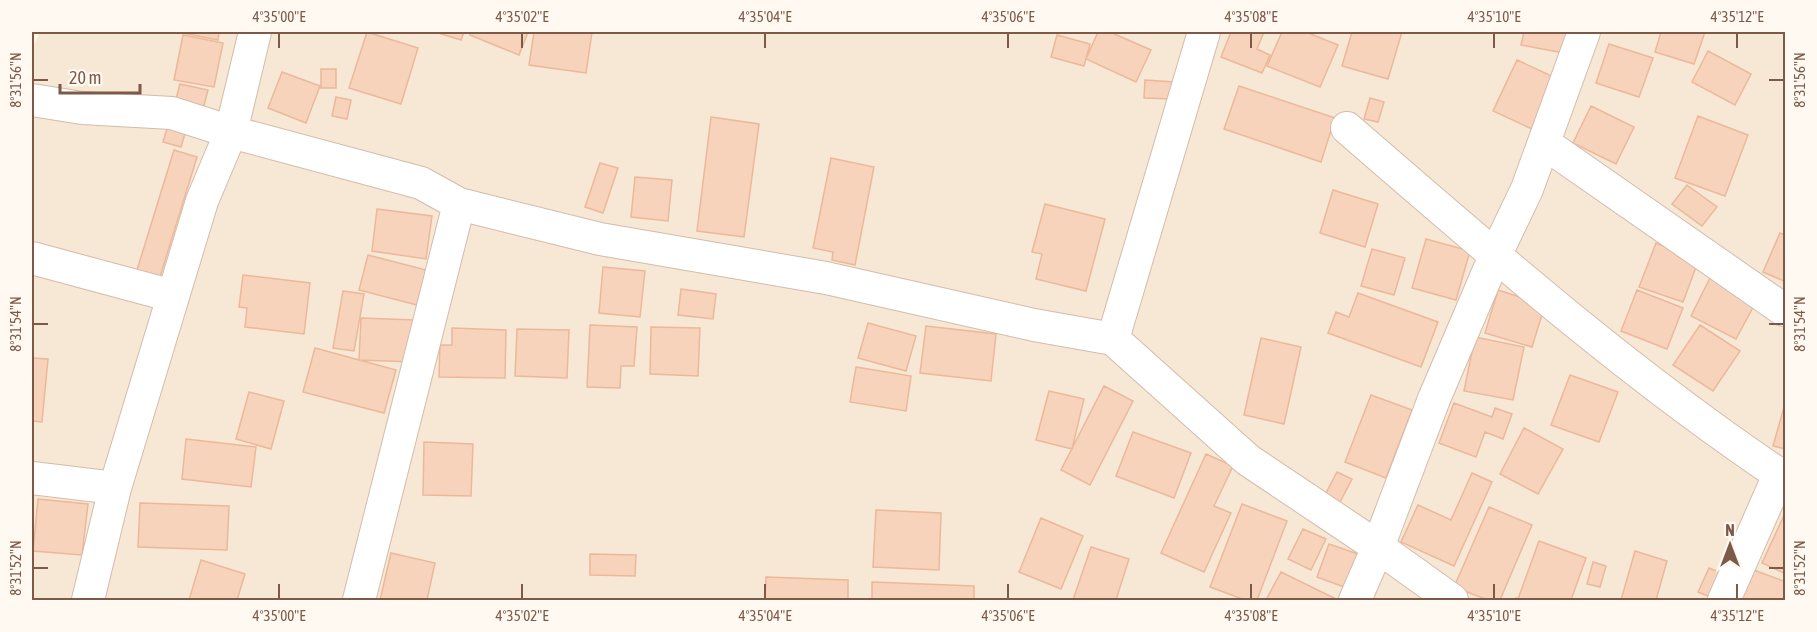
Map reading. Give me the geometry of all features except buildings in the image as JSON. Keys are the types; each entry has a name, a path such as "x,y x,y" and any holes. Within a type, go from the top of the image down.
{"street":[{"path":"88,600 115,488 202,201 231,132 255,32"},
{"path":"1113,339 1204,32"},
{"path":"1354,600 1378,548 1434,399 1495,256 1527,189 1584,32"},
{"path":"32,100 82,108 172,113 231,132 421,183 459,204 600,239 826,278 1034,325 1113,339 1248,460 1452,600"},
{"path":"1347,128 1495,256 1665,394 1782,477 1724,600"},
{"path":"1545,143 1784,310"},
{"path":"359,600 459,204"},
{"path":"32,258 173,296"},
{"path":"32,478 115,488"}],"shaded area":[{"path":"40,32 1785,32 1785,600 32,600 32,50"}]}
